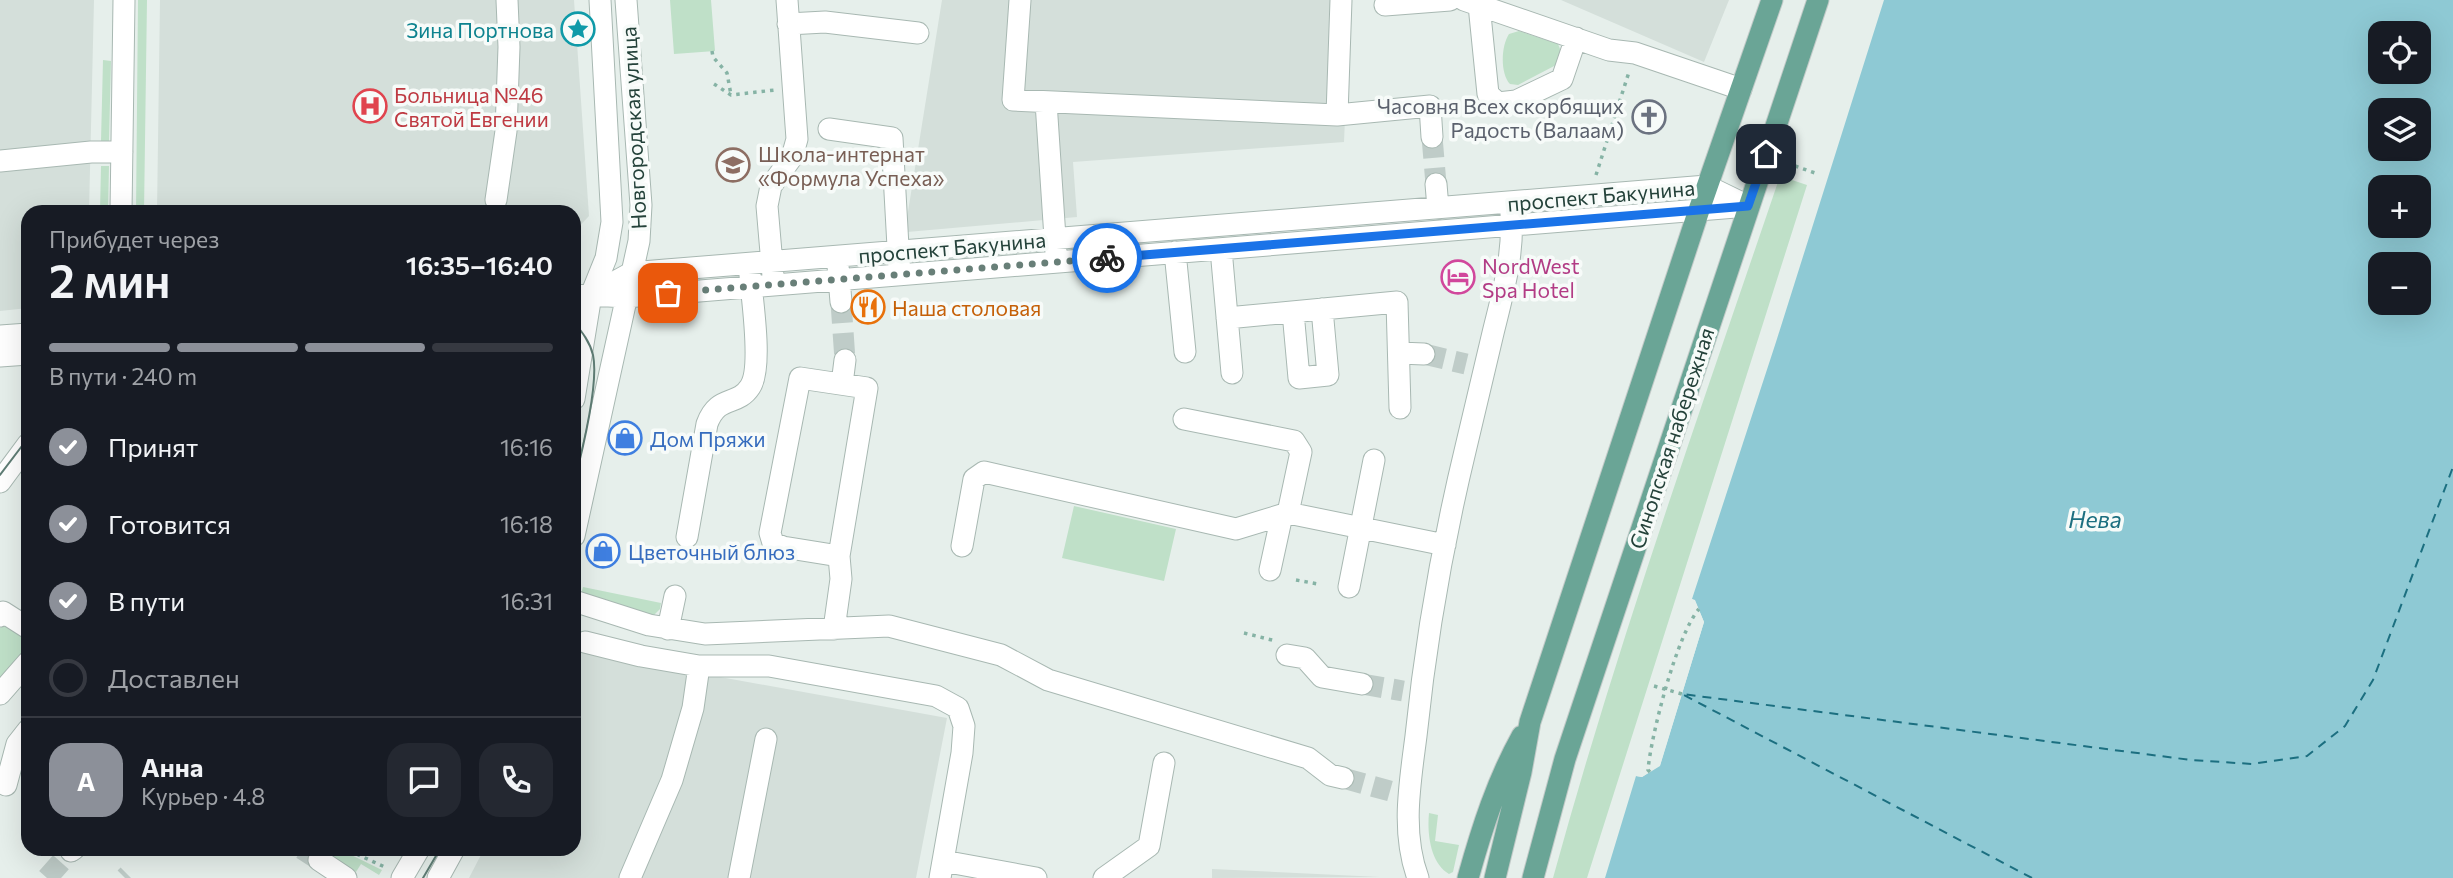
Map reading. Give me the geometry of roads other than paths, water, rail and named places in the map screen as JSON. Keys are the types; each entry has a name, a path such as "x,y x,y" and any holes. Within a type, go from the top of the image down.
{"main road":[{"path":"1494,878 1521,772 1530,722 1707,186 1772,0"},
{"name":"Синопская набережная","path":"1533,878 1565,759 1818,0"},
{"path":"1468,878 1504,767 1530,722"}],"street":[{"path":"121,205 124,0"},
{"path":"496,200 506,131 509,47 507,0"},
{"name":"Новгородская улица","path":"582,295 606,258 613,214 600,0"},
{"name":"Новгородская улица","path":"581,504 639,241 640,205 626,0"},
{"path":"774,285 767,206 771,186 792,157 797,139 787,0"},
{"path":"1020,0 1013,100 1337,116 1430,106 1432,137"},
{"path":"1337,116 1341,0"},
{"path":"1385,5 1450,0"},
{"path":"1576,38 1562,79 1516,101 1498,103 1488,94 1472,3 1576,38 1609,50 1634,53 1741,89"},
{"path":"789,24 825,22 918,33"},
{"path":"1046,102 1056,262"},
{"path":"829,129 892,138 900,274"},
{"path":"0,161 91,152 122,152"},
{"path":"1436,184 1438,208"},
{"name":"проспект Бакунина","path":"582,295 631,273 1707,186 1748,206"},
{"path":"1415,871 1400,792 1411,692 1444,545 1475,367 1511,258 1510,202"},
{"name":"проспект Бакунина","path":"582,295 626,297 1748,206"},
{"path":"1221,249 1232,373"},
{"path":"1175,252 1185,352"},
{"path":"837,256 841,302"},
{"path":"687,537 707,424 712,411 720,404 740,396 750,387 755,374 757,360 749,263"},
{"path":"1227,318 1397,303 1400,408"},
{"path":"1293,312 1299,378 1328,375 1322,309"},
{"path":"0,336 21,334"},
{"path":"1399,353 1424,354"},
{"path":"0,356 21,354"},
{"path":"842,384 845,359"},
{"path":"834,629 841,579 839,556 867,388 800,379 770,533 773,543 783,547 839,556"},
{"path":"1184,419 1294,441 1301,452 1270,570"},
{"path":"0,482 21,458"},
{"path":"1349,587 1374,460"},
{"path":"962,545 974,479 984,472 1236,530 1285,514 1444,545"},
{"path":"641,656 666,629 682,597"},
{"path":"581,603 666,629 705,634 889,626 1001,655 1048,680 1308,758 1331,775 1343,778"},
{"path":"0,616 2,612 21,624"},
{"path":"585,642 641,656 699,666 769,666 936,696 958,708 964,726 941,869 1036,878"},
{"path":"1287,655 1305,658 1322,677 1362,684"},
{"path":"630,878 672,780 693,708 699,666"},
{"path":"0,694 21,670"},
{"path":"6,785 16,744 21,738"},
{"path":"739,878 766,739"},
{"path":"1104,878 1149,846 1164,764"},
{"path":"395,874 412,856"},
{"path":"438,878 450,856"},
{"path":"319,860 346,878"}],"water":[{"name":"Нева","path":"1884,0 2453,0 2453,878 1605,878 1636,776 1642,777 1660,765 1704,622 1692,599"}],"tunnel":[{"path":"1432,137 1436,184"},
{"path":"841,302 845,360"},
{"path":"1424,354 1466,364"},
{"path":"1362,684 1403,691"},
{"path":"1343,778 1390,791"},
{"path":"47,878 67,856"},
{"path":"313,856 319,860"},
{"path":"125,878 128,875"}],"tram line":[{"path":"581,331 590,346 594,367 589,418 581,454"},
{"path":"0,475 21,447"},
{"path":"423,878 436,856"}],"place":[{"name":"Зина Портнова","path":"578,29"},
{"name":"Больница №46 Святой Евгении","path":"370,106"},
{"name":"Часовня Всех скорбящих Радость (Валаам)","path":"1649,117"},
{"name":"Школа-интернат «Формула Успеха»","path":"733,165"},
{"name":"NordWest Spa Hotel","path":"1458,277"},
{"name":"Наша столовая","path":"868,307"},
{"name":"Дом Пряжи","path":"625,438"},
{"name":"Цветочный блюз","path":"603,551"}]}
